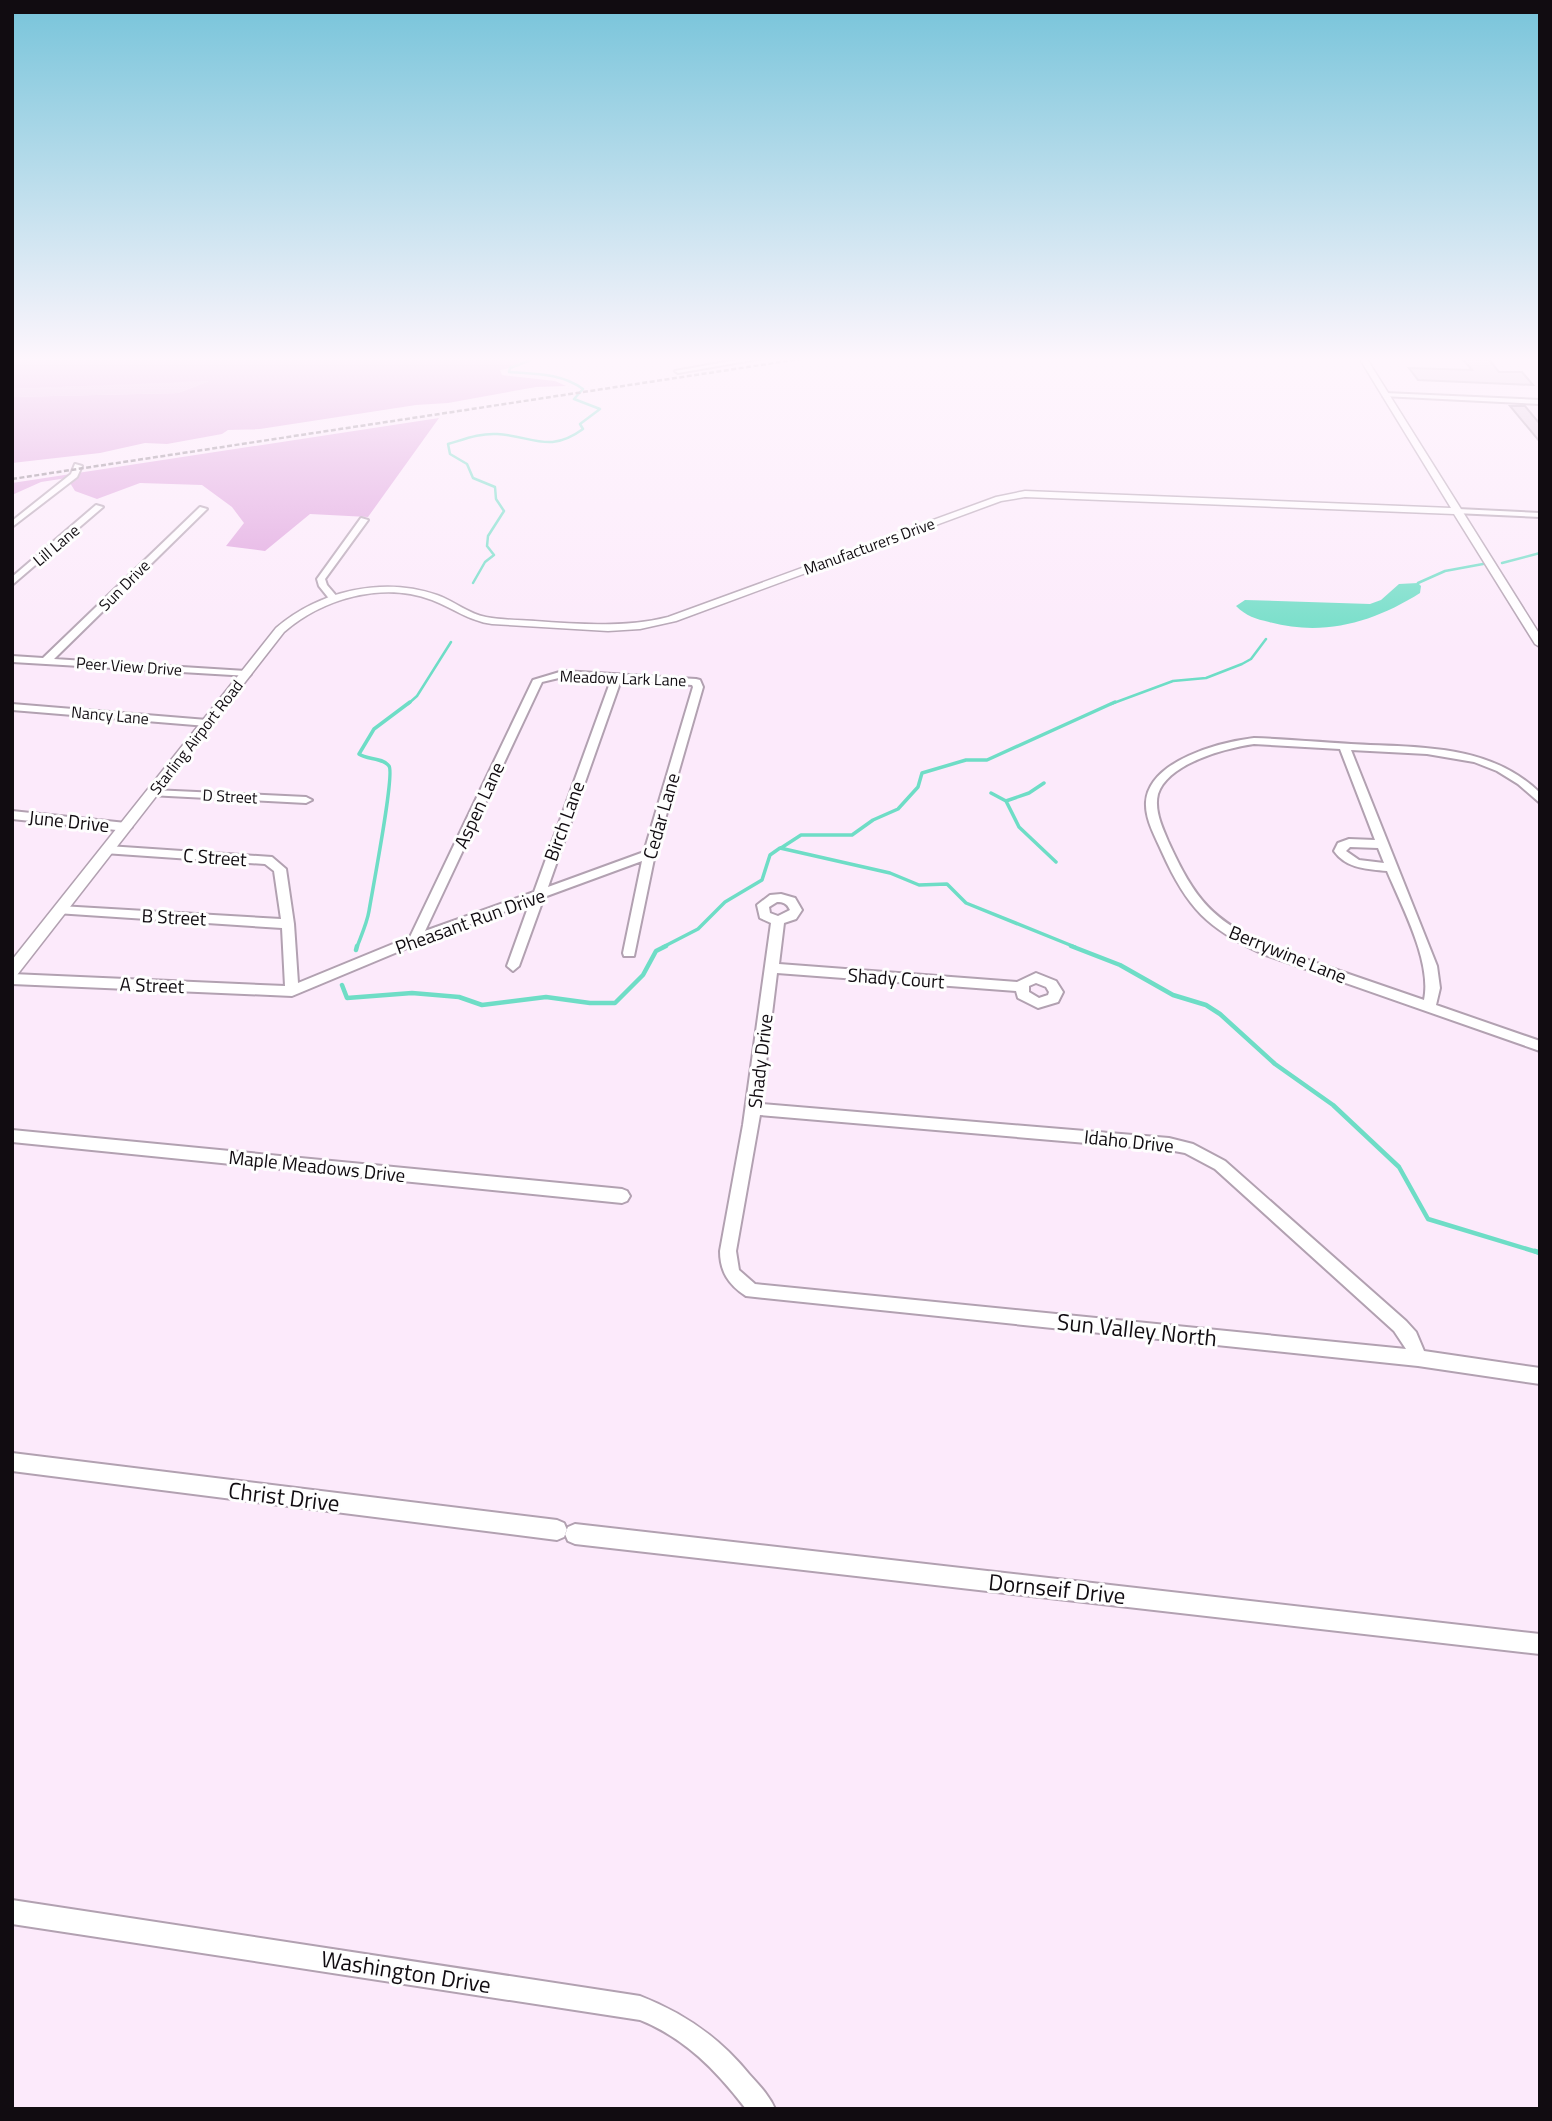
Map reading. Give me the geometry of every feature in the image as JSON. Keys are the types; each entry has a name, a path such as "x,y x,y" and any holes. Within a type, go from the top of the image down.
{"street":[{"path":"1423,455 1540,645"},
{"path":"12,524 74,475 78,466"},
{"name":"Manufacturers Drive","path":"334,599 372,592 404,591 432,597 484,620 600,628 636,627 681,620 999,499 1025,494 1458,511"},
{"name":"Lill Lane","path":"12,582 99,507"},
{"name":"Sun Drive","path":"46,661 203,509"},
{"path":"1458,511 1540,515"},
{"path":"334,599 323,586 321,578 364,520"},
{"name":"Starling Airport Road","path":"12,971 19,954 60,910 288,622 312,607 334,599"},
{"name":"Peer View Drive","path":"12,659 246,674"},
{"name":"Meadow Lark Lane","path":"549,676 696,681"},
{"name":"Aspen Lane","path":"415,940 538,680 549,676"},
{"name":"Birch Lane","path":"513,966 617,677"},
{"name":"Cedar Lane","path":"629,953 649,855 698,687 696,681"},
{"name":"Nancy Lane","path":"12,707 207,723"},
{"name":"Berrywine Lane","path":"1540,800 1513,776 1468,757 1429,751 1254,741 1222,747 1182,765 1160,780 1152,796 1153,815 1186,893 1202,912 1221,927 1268,951 1540,1046"},
{"path":"1344,746 1431,966 1433,988 1429,1008"},
{"name":"D Street","path":"153,793 306,800"},
{"name":"June Drive","path":"12,816 126,827"},
{"path":"1382,844 1349,843 1342,846 1340,851 1344,857 1355,863 1391,867"},
{"name":"C Street","path":"108,850 268,860 280,869 288,924 292,991"},
{"name":"Pheasant Run Drive","path":"292,991 415,940 649,855"},
{"name":"B Street","path":"60,910 288,924"},
{"name":"Shady Drive","path":"736,1280 727,1266 728,1251 747,1135 756,1109 756,1084 778,921"},
{"name":"Shady Court","path":"771,968 1021,987"},
{"name":"A Street","path":"12,979 292,991"},
{"name":"Idaho Drive","path":"756,1109 1170,1144 1188,1149 1220,1165 1400,1326 1410,1338 1418,1358"},
{"name":"Maple Meadows Drive","path":"12,1136 622,1196"},
{"name":"Sun Valley North","path":"736,1280 752,1291 1418,1358 1540,1376"},
{"name":"Christ Drive","path":"12,1462 566,1532"},
{"name":"Dornseif Drive","path":"566,1532 1540,1644"},
{"name":"Washington Drive","path":"12,1912 640,2008 660,2014 698,2037 732,2071 762,2109"}],"shaded area":[{"path":"12,455 83,455 12,463"},
{"path":"196,455 412,455 368,517 310,514 265,551 226,546 244,523 232,507 202,485 140,483 97,499 75,491 67,478 41,482 12,495 12,483"},
{"path":"1418,583 1421,586 1420,593 1385,612 1367,619 1329,627 1309,628 1269,622 1251,617 1236,606 1245,600 1370,604 1381,600 1399,584"}],"waterway":[{"path":"452,455 467,464 473,478 495,487 496,499 504,511 488,536 487,546 494,555 485,562 473,583"},
{"path":"1502,563 1540,553"},
{"path":"1418,583 1445,571 1483,564"},
{"path":"1111,704 1173,681 1206,678 1242,664 1251,659 1266,639"},
{"path":"408,704 417,696 451,642"},
{"path":"357,947 369,911 390,774 386,763 359,754 374,729 410,702"},
{"path":"781,848 801,835 852,835 873,820 898,809 918,787 922,773 966,760 987,760 1115,702"},
{"path":"1006,801 1029,793 1044,783"},
{"path":"991,793 1006,801"},
{"path":"1006,801 1019,827 1056,862"},
{"path":"663,947 698,929 725,902 762,880 770,855 780,848 890,873 919,885 947,884 966,903 1075,947"},
{"path":"356,950 357,946"},
{"path":"342,985 347,998 412,993 459,997 482,1005 546,997 590,1003 615,1003 643,975 656,951 666,946"},
{"path":"1071,946 1120,965 1173,995 1206,1005 1220,1014 1275,1064 1333,1105 1399,1167 1428,1219 1540,1253 1535,1251"}],"railway":[{"path":"12,479 170,455"}]}
